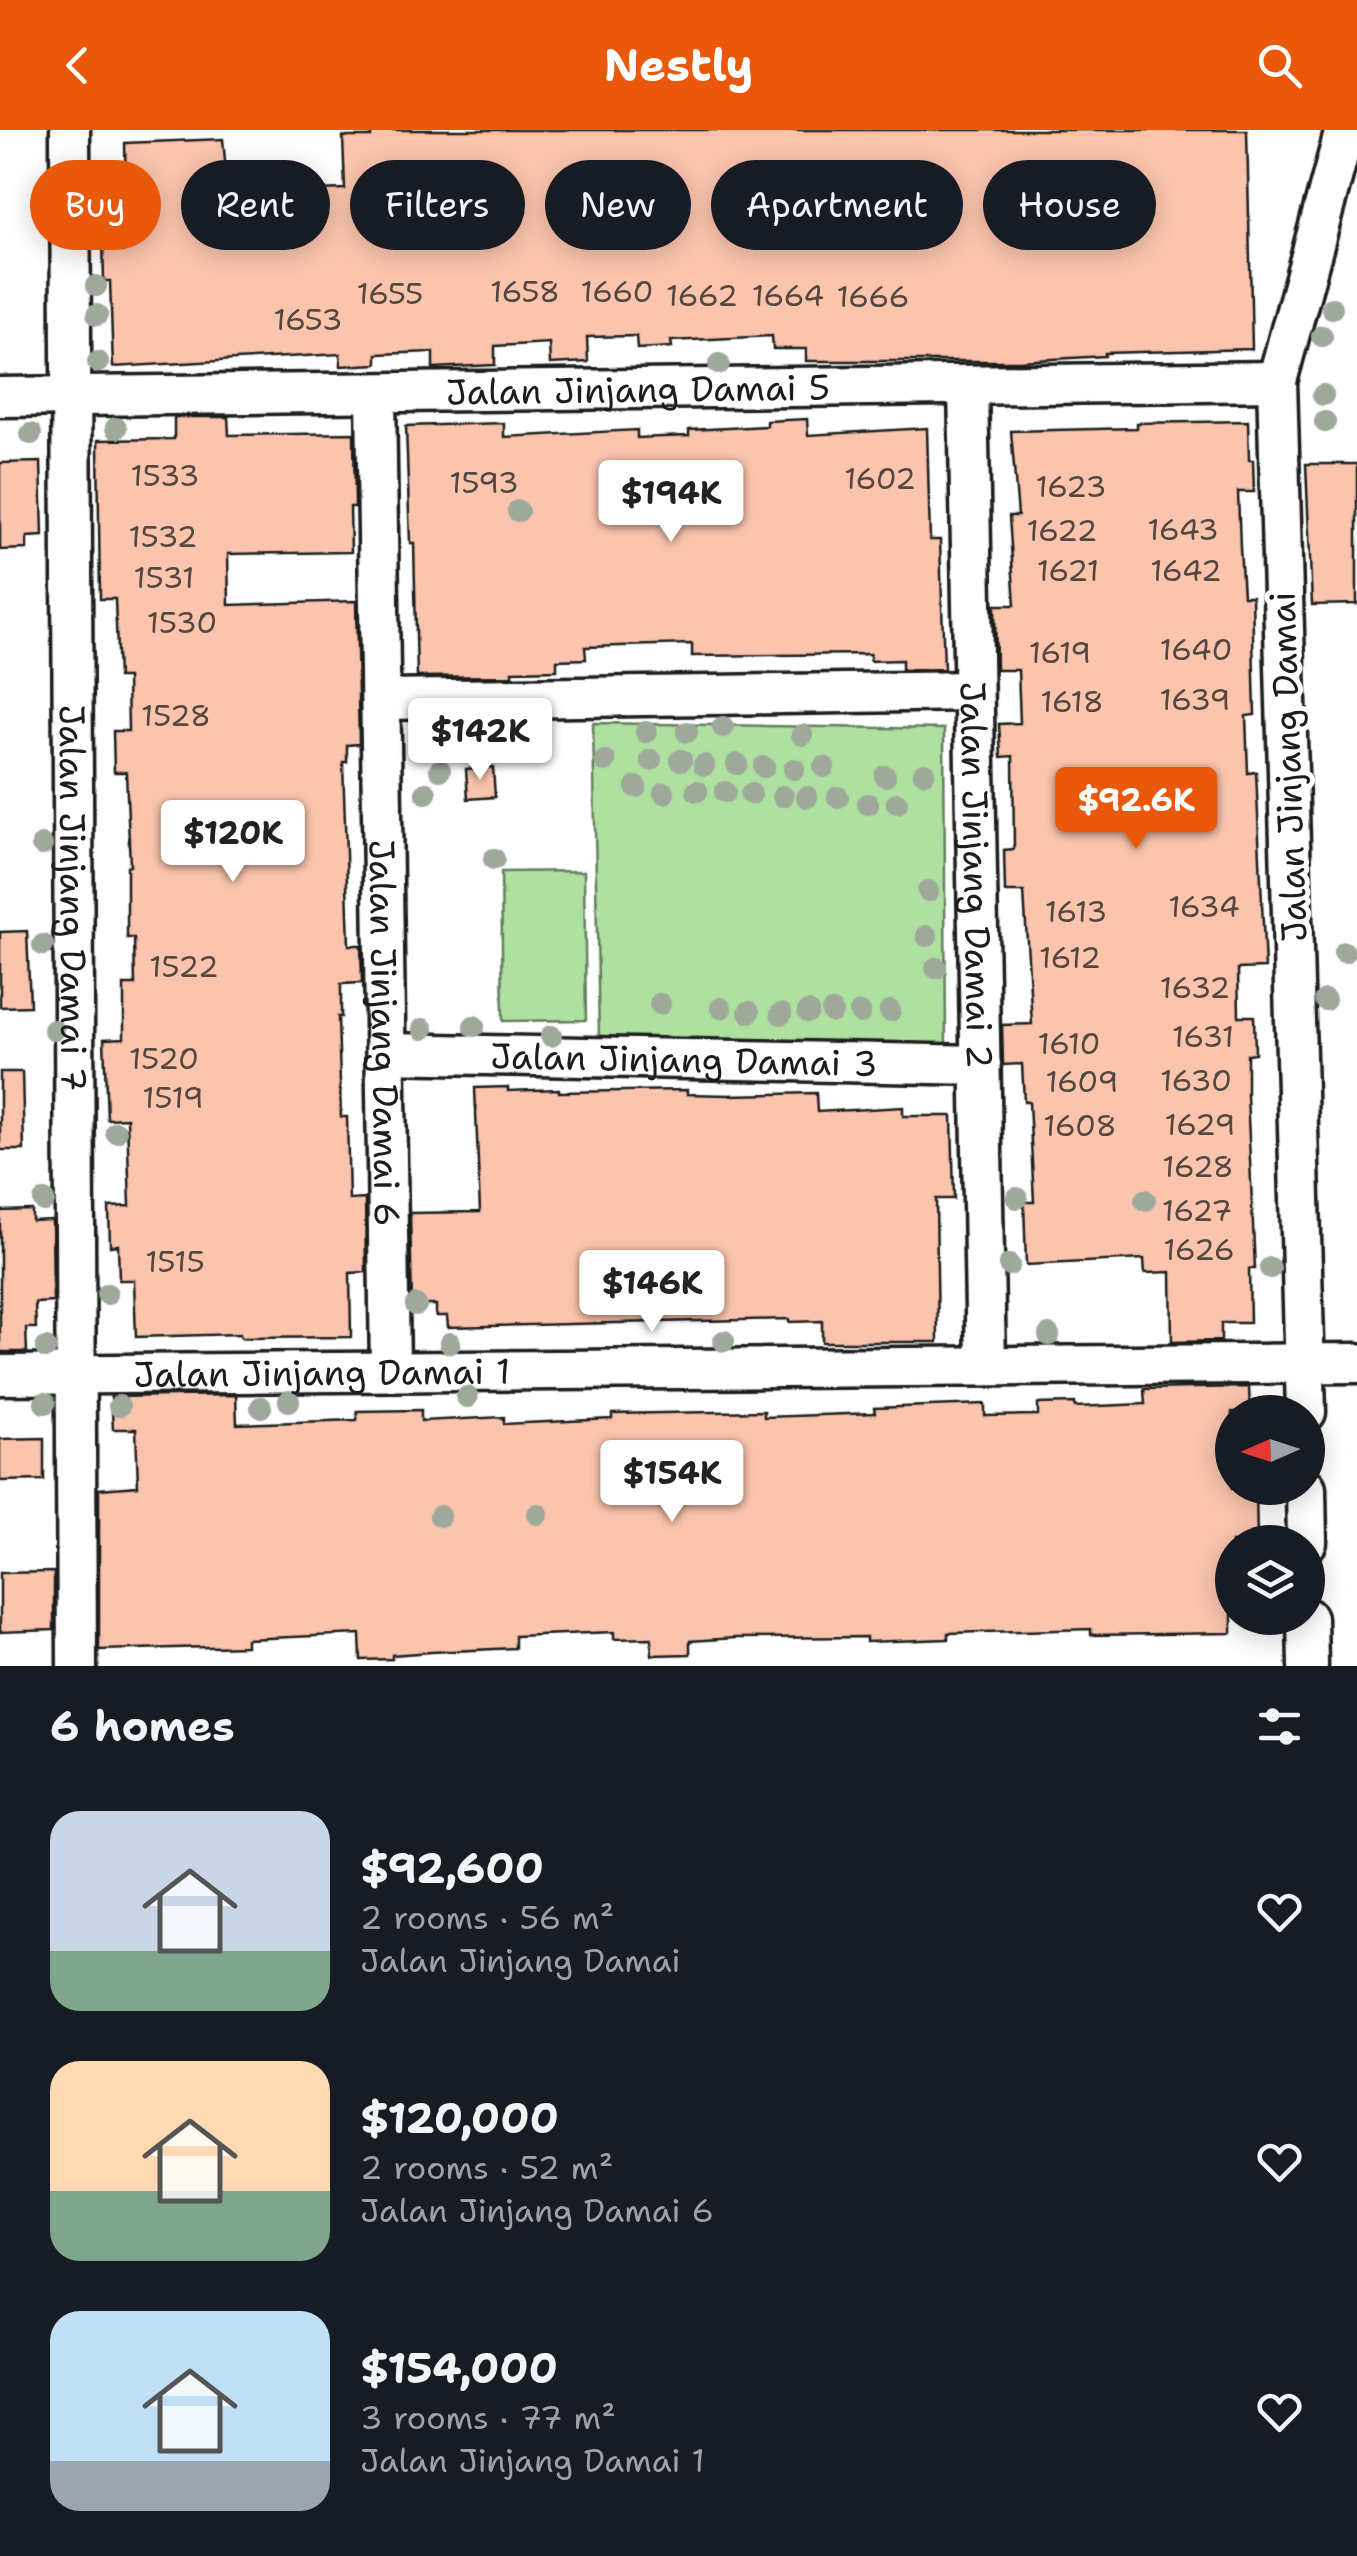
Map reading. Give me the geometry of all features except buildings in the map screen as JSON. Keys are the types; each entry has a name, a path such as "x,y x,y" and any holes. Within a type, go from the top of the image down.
{"street":[{"name":"Jalan Jinjang Damai 7","path":"70,130 77,1666"},
{"name":"Jalan Jinjang Damai","path":"1306,1395 1277,381 1344,130"},
{"name":"Jalan Jinjang Damai 5","path":"0,397 1277,381"},
{"name":"Jalan Jinjang Damai 2","path":"968,385 986,1366"},
{"name":"Jalan Jinjang Damai 6","path":"376,392 390,1371"},
{"path":"383,700 973,692"},
{"name":"Jalan Jinjang Damai 3","path":"386,1054 981,1065"},
{"name":"Jalan Jinjang Damai 1","path":"0,1374 1357,1363"},
{"path":"1307,1635 1308,1666"}],"green space":[{"path":"593,723 944,729 946,1048 599,1038"},
{"path":"584,871 586,1020 503,1021 501,872"}]}
